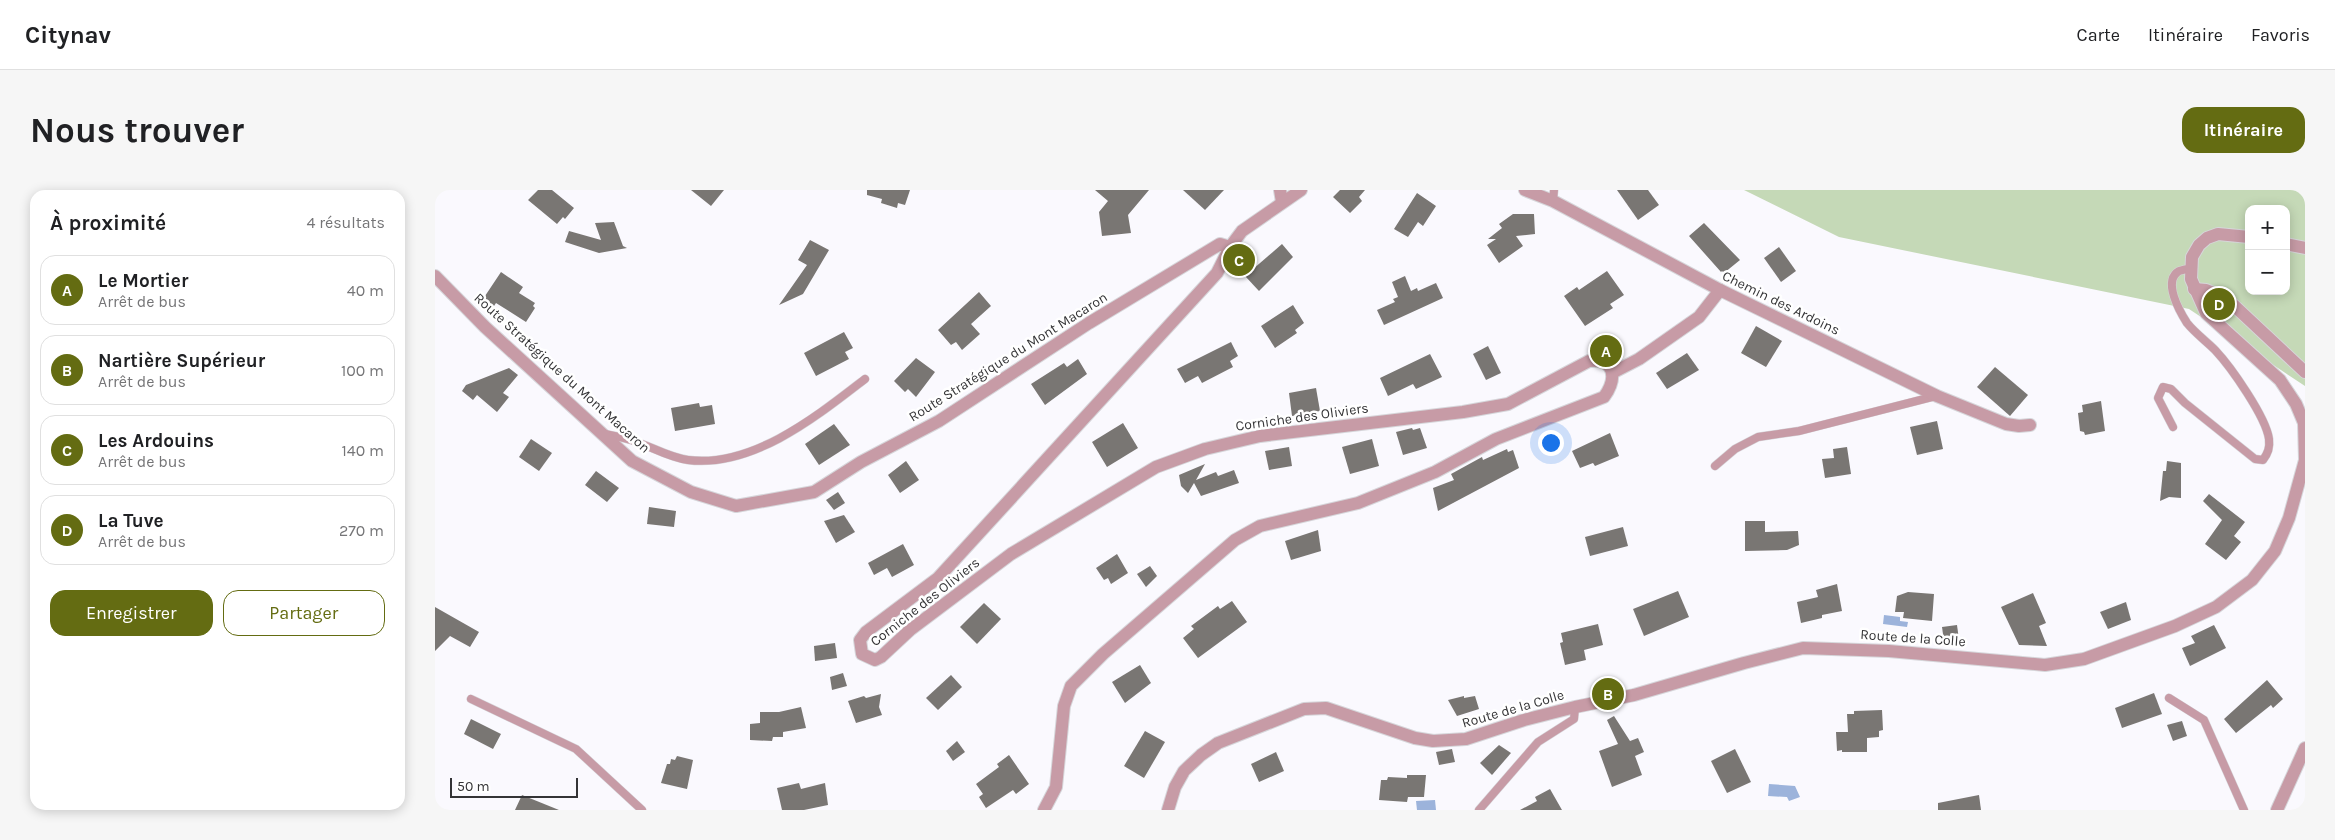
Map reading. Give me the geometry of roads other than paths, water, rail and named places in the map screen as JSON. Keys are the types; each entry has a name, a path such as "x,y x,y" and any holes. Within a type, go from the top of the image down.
{"street":[{"name":"Corniche des Oliviers","path":"1301,190 1281,196 1242,231 1230,247 1217,273 1173,324 938,578 866,632 860,640 862,654 875,660 881,657 910,630 1011,554 1156,466 1205,449 1260,436 1463,412 1508,404 1589,361 1605,362 1612,372"},
{"name":"Chemin des Ardoins","path":"1525,190 1554,196 1720,290 1937,396 2006,424 2030,425"},
{"path":"2190,269 2199,245 2207,238 2218,234 2245,237"},
{"name":"Route Stratégique du Mont Macaron","path":"435,276 485,327 633,461 691,492 736,506 814,492 861,462 939,420 1089,323 1219,244 1230,247"},
{"path":"2290,245 2305,248"},
{"name":"Route de la Colle","path":"1168,810 1175,787 1184,771 1201,755 1218,743 1304,709 1326,708 1397,733 1433,741 1466,739 1575,707 1634,695 1744,662 1803,648 1889,650 2045,665 2084,659 2175,626 2216,607 2252,580 2275,551 2289,518 2305,460 2304,423 2297,404 2280,380 2206,314 2194,289 2190,269"},
{"path":"2194,289 2206,290 2227,299 2305,372"},
{"path":"1044,810 1056,787 1064,706 1071,686 1103,654 1235,540 1261,526 1358,503 1435,472 1497,439 1604,397 1613,382 1612,372 1639,359 1699,317 1720,290"},
{"path":"2277,810 2305,748"}],"lane":[{"path":"2173,427 2158,398 2163,386 2171,389 2210,424 2255,459 2263,460 2269,452 2269,437 2259,414 2233,372 2215,350 2188,325 2175,303 2172,284 2174,277 2179,271 2190,269"},
{"path":"603,434 632,440 659,452 688,460 721,461 779,439 827,408 865,379"},
{"path":"1715,466 1735,449 1758,436 1799,432 1937,396"},
{"path":"2169,698 2204,720 2244,810"},
{"path":"471,699 576,749 642,810"},
{"path":"1479,810 1538,742 1574,720 1575,707"}],"water":[{"path":"1884,615 1900,617 1900,621 1908,622 1907,627 1883,624"},
{"path":"1769,784 1795,786 1800,797 1789,801 1787,797 1768,796"},
{"path":"1435,800 1436,810 1417,810 1416,801"}],"place":[{"name":"Les Ardouins","path":"1239,260"},
{"name":"La Tuve","path":"2219,304"},
{"name":"Le Mortier","path":"1606,351"},
{"name":"Nartière Supérieur","path":"1608,694"}]}
